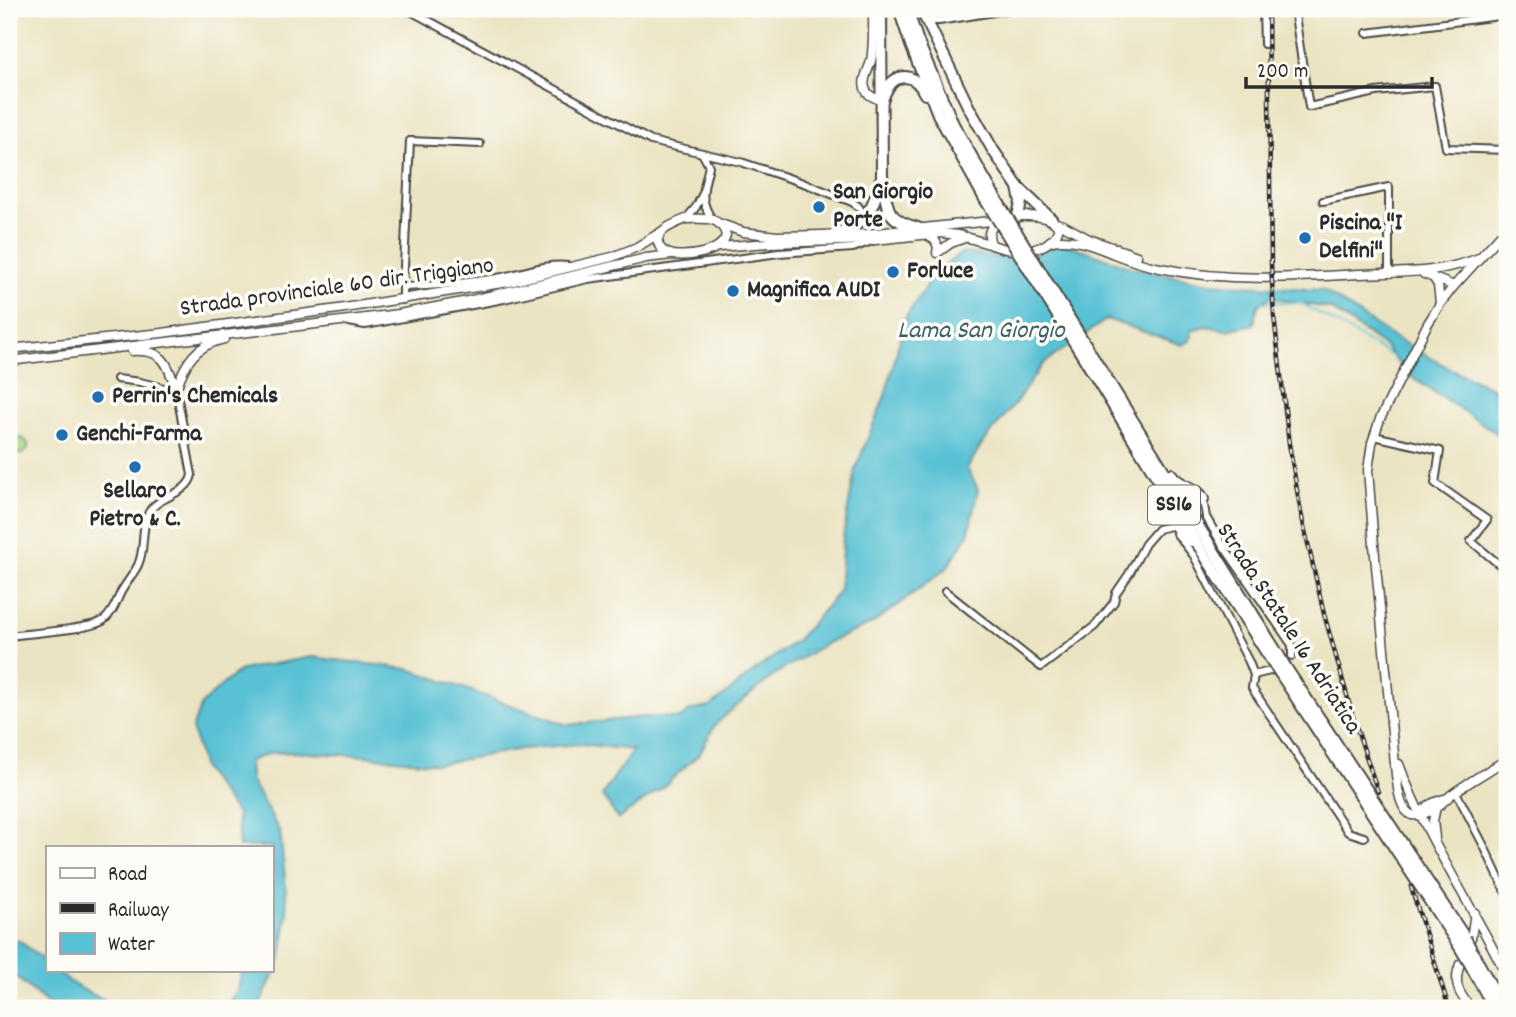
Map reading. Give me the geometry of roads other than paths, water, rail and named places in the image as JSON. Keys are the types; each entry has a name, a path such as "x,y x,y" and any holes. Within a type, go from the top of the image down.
{"highway":[{"path":"881,9 882,175 885,200 888,209 899,221 923,232"},
{"name":"Strada Statale 16 Adriatica","path":"899,9 938,114 1140,434 1277,666 1465,940 1468,961 1494,1008"},
{"name":"Strada Statale 16 Adriatica","path":"907,9 918,42 941,85 953,124 989,197"},
{"path":"921,9 958,88"},
{"path":"941,85 946,61"},
{"name":"SS16","path":"883,101 891,83 897,79 910,78 922,87 930,106 938,114"},
{"path":"941,85 950,80 956,83 993,150 1018,187 1054,222"},
{"path":"835,235 866,217 872,208 882,175"},
{"path":"1018,187 1021,202 1018,216"},
{"name":"Strada Statale 16 Adriatica","path":"1082,346 1171,499 1208,552"},
{"name":"SS16","path":"1140,434 1150,442 1176,482 1200,493 1203,499"},
{"name":"SS16","path":"1203,499 1194,495 1189,498 1208,535 1208,552"},
{"name":"SS16","path":"1171,499 1174,509 1172,525 1208,552"},
{"name":"Strada Statale 16 Adriatica","path":"1468,961 1503,1008"}],"main road":[{"path":"873,9 873,51 864,82 869,96 883,101"},
{"path":"926,21 931,9"},
{"path":"719,247 875,240 1018,216 1044,217 1089,239 1176,271"},
{"path":"686,219 712,219 743,232 760,235 950,233 1011,251 1024,251 1060,239 1083,242 1146,265 1176,271 1257,278 1440,270 1482,257"},
{"name":"Strada provinciale 60 dir. Triggiano","path":"9,349 162,333 404,300 509,282 612,257 686,219"},
{"path":"992,245 989,240 991,228 1003,220"},
{"path":"1052,241 1058,232 1054,222"},
{"path":"9,361 398,314 468,301 646,258 710,251 724,243 726,235 721,224"},
{"path":"1507,228 1454,286 1427,325 1380,419 1368,470 1396,775 1402,803 1410,814 1421,814 1507,759"},
{"path":"663,231 657,239 659,246 671,255"},
{"path":"923,232 935,240 937,253 967,236"},
{"path":"1440,270 1450,275 1454,286"},
{"path":"1417,272 1454,286"},
{"path":"1433,277 1438,285 1440,304"},
{"path":"176,389 184,367 193,355 207,345 218,340 270,329"},
{"path":"77,353 145,350 164,359 176,389"},
{"path":"1395,753 1421,814 1507,976"},
{"path":"1409,789 1434,805"},
{"path":"1434,805 1435,841"},
{"path":"1465,940 1475,913"},
{"path":"1465,940 1483,929"},
{"path":"1468,961 1456,983 1471,1008"}],"street":[{"path":"407,9 651,141 761,168 852,202 866,217"},
{"path":"926,21 1012,9"},
{"path":"1263,9 1264,44"},
{"path":"1294,9 1309,107 1376,92 1435,86 1446,148 1507,149"},
{"path":"1367,33 1507,15"},
{"path":"404,300 410,141 480,144"},
{"path":"686,219 702,195 709,166 702,153"},
{"path":"709,166 722,158"},
{"path":"1323,201 1389,187 1389,273"},
{"path":"702,195 712,219"},
{"path":"344,320 365,325 504,299 588,279 779,253 853,248 875,240"},
{"path":"1496,242 1507,242"},
{"path":"692,254 693,265"},
{"path":"403,287 498,278 556,265 574,267"},
{"path":"9,636 95,625 108,616 138,564 143,530 149,512 160,500 191,481 176,389 117,379"},
{"path":"1374,436 1440,452 1436,483 1487,520 1471,541 1507,571"},
{"path":"1203,499 1206,517 1292,645 1292,656"},
{"path":"945,592 1041,667 1095,626 1114,602 1116,593 1145,544 1158,529 1172,525 1194,556 1236,635 1254,675 1252,688 1348,832 1364,836"},
{"path":"1254,675 1277,666"},
{"path":"1455,792 1507,895"}],"water":[{"name":"Lama San Giorgio","path":"1064,244 1129,267 1210,283 1323,290 1388,334 1451,369 1507,395 1507,440 1407,374 1385,347 1331,309 1271,297 1258,305 1254,324 1227,330 1206,326 1191,330 1190,341 1182,345 1107,319 1043,364 981,445 967,469 978,489 968,535 947,568 872,624 827,643 777,673 715,725 699,754 662,788 618,819 602,795 633,750 581,744 521,749 438,764 367,756 289,752 271,753 249,761 250,779 280,832 287,916 281,959 258,1008 224,1008 237,991 242,972 273,972 273,846 239,846 237,814 203,769 192,728 202,704 223,684 241,670 311,657 409,669 567,725 643,717 680,718 691,710 710,707 797,640 839,592 843,537 855,470 885,396 906,317 934,274 961,253 1017,258"},
{"path":"9,936 20,941 46,962 46,972 58,972 79,987 122,1008 53,1008 9,971"}],"waterway":[{"path":"1261,302 1301,303 1392,356"}],"railway":[{"path":"1268,9 1271,264 1274,316 1289,444 1301,513 1324,614 1378,792"},
{"path":"1411,887 1449,1008"}],"place":[{"name":"San Giorgio Porte","path":"819,207"},
{"name":"Piscina \"I Delfini\"","path":"1305,238"},
{"name":"Forluce","path":"893,272"},
{"name":"Magnifica AUDI","path":"733,291"},
{"name":"Perrin's Chemicals","path":"98,397"},
{"name":"Genchi-Farma","path":"62,435"},
{"name":"Sellaro Pietro & C.","path":"135,467"}]}
